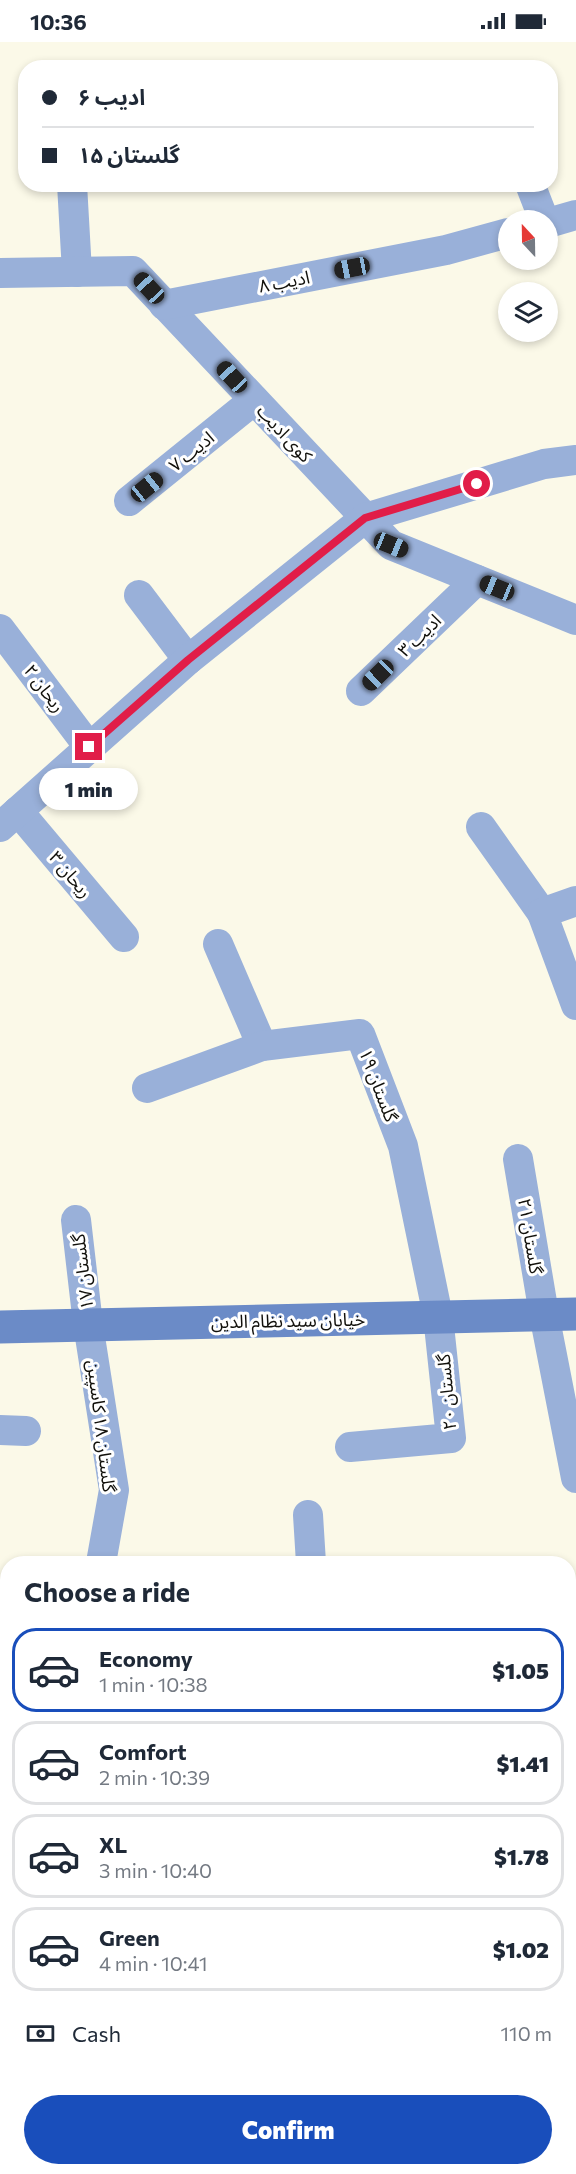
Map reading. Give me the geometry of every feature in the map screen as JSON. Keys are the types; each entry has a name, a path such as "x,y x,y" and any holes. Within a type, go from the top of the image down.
{"main road":[{"name":"خیابان سید نظام الدین","path":"0,1326 576,1314"}],"street":[{"path":"72,192 77,272"},
{"path":"533,192 541,210"},
{"path":"558,219 576,215"},
{"name":"ادیب ۸","path":"164,304 446,250 498,236"},
{"name":"کوی ادیب","path":"0,273 133,271 391,545 576,620"},
{"name":"ادیب ۷","path":"129,501 254,400"},
{"path":"9,819 188,660 365,518 544,464 576,460"},
{"name":"ادیب ۳","path":"361,691 477,580"},
{"path":"139,595 188,660"},
{"name":"ریحان ۲","path":"0,629 89,747"},
{"name":"ریحان ۳","path":"9,819 124,937"},
{"path":"481,827 542,913 576,1005"},
{"path":"542,913 576,901"},
{"path":"218,944 262,1046"},
{"name":"گلستان ۱۹","path":"147,1088 262,1046 360,1034 403,1146 438,1316"},
{"name":"گلستان ۲۱","path":"518,1159 544,1314 576,1478"},
{"name":"گلستان ۱۷","path":"76,1220 88,1324"},
{"name":"گلستان ۲۰","path":"350,1447 451,1438 438,1316"},
{"name":"گلستان ۱۸ کاسپین","path":"88,1324 114,1490 102,1556"},
{"path":"308,1515 311,1556"}],"route":[{"path":"89,747 188,660 365,518 477,484"}]}
